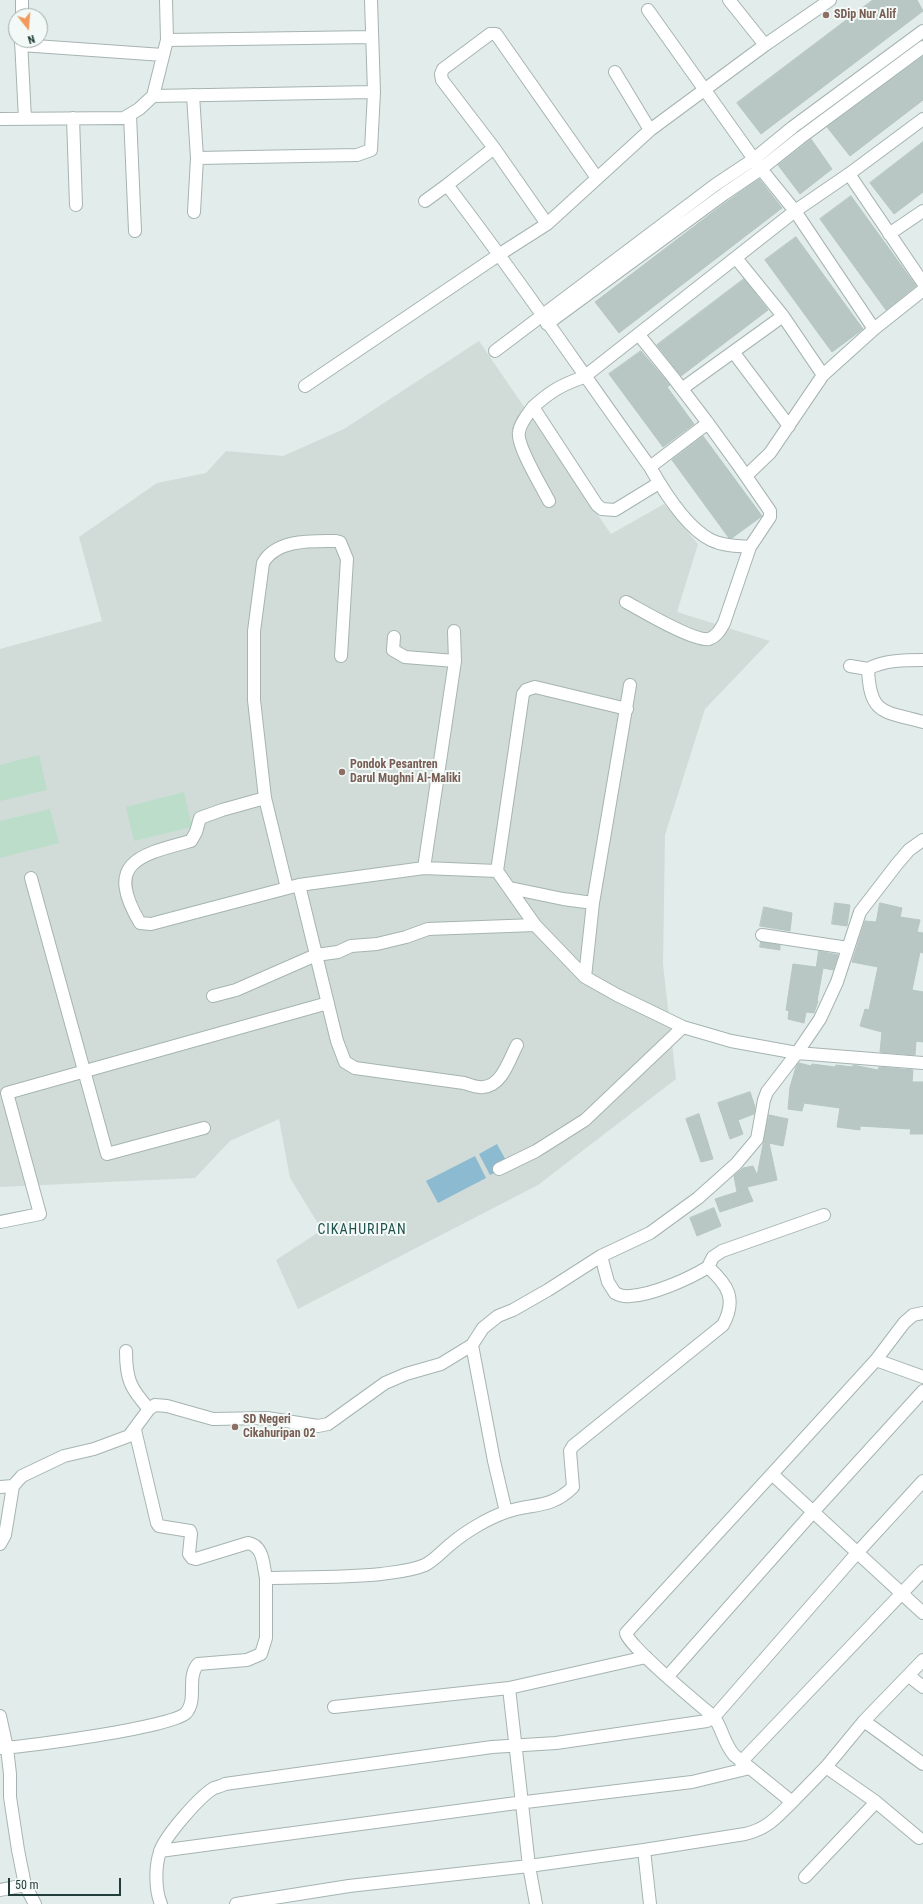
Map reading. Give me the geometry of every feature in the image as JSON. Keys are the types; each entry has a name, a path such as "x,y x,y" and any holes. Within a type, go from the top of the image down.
{"street":[{"path":"0,119 124,118 140,109 154,96 167,40 166,0"},
{"path":"197,158 357,155 371,150 374,92 371,0"},
{"path":"729,0 765,45"},
{"path":"305,386 500,254 547,224 650,130 765,45 830,0"},
{"path":"648,10 757,164 795,211 874,329"},
{"path":"495,351 544,319 719,190 757,164 923,31"},
{"path":"547,224 494,148 442,80 441,74 445,67 493,33 497,36 596,178"},
{"path":"167,40 372,37"},
{"path":"48,45 163,55"},
{"path":"797,132 923,47"},
{"path":"21,48 25,119"},
{"path":"615,72 650,130"},
{"path":"154,96 374,92"},
{"path":"193,95 197,158 194,212"},
{"path":"130,115 135,231"},
{"path":"73,118 76,205"},
{"path":"549,500 522,449 518,432 532,407 552,390 584,377 795,211 849,174 923,118"},
{"path":"425,201 494,148"},
{"path":"849,174 923,283"},
{"path":"447,185 500,254 584,377 650,467 659,483 691,525 710,540 727,545 750,547"},
{"path":"889,234 923,211"},
{"path":"736,258 783,316 823,375"},
{"path":"747,475 770,453 823,375 874,329 923,290"},
{"path":"683,388 734,353 783,316"},
{"path":"626,602 680,631 708,639 718,633 724,623 750,547 770,517 770,511 747,475 683,388 639,335"},
{"path":"734,353 789,426"},
{"path":"532,407 597,505 602,509 616,510 659,483"},
{"path":"650,467 708,423"},
{"path":"341,656 347,558 340,542 299,543 277,548 268,554 263,563 254,631 254,700 265,798 316,955 337,1041 345,1062 356,1068 464,1083 481,1088 492,1085 498,1081 517,1045"},
{"path":"424,868 455,661 454,631"},
{"path":"394,637 393,650 403,656 455,661"},
{"path":"850,666 868,669 873,666 885,664 923,660"},
{"path":"868,669 869,686 872,699 882,711 923,722"},
{"path":"585,977 592,903 630,685"},
{"path":"627,709 535,687 526,690 523,694 497,871 534,925 585,977 617,995 683,1027 731,1041 797,1053 923,1063"},
{"path":"265,798 200,818 196,832 191,841 153,851 134,861 127,870 125,886 132,907 140,923 151,924 293,887 424,868 497,871"},
{"path":"0,1544 4,1535 13,1486 22,1476 64,1456 129,1436 135,1430 149,1409 155,1405 167,1406 213,1419 267,1418 318,1426 328,1424 385,1383 406,1374 440,1364 472,1345 488,1323 548,1290 601,1256 659,1228 736,1164 756,1139 767,1092 797,1053 820,1019 837,982 860,912 896,864 909,850 923,840"},
{"path":"31,878 107,1154 204,1128"},
{"path":"510,888 563,899 592,903"},
{"path":"213,996 236,990 316,955 338,952 351,946 377,944 406,937 428,929 534,925"},
{"path":"762,936 848,948"},
{"path":"0,1222 40,1214 7,1093 328,1003"},
{"path":"499,1169 536,1151 585,1120 683,1027"},
{"path":"601,1256 608,1282 615,1293 622,1296 630,1296 674,1284 696,1275 708,1267 715,1255 722,1251 824,1215"},
{"path":"266,1578 360,1576 407,1571 425,1565 435,1559 452,1543 472,1530 506,1512 551,1503 565,1495 573,1487 570,1451 573,1446 723,1325 728,1315 730,1305 728,1291 723,1281 708,1267"},
{"path":"792,1802 746,1765 727,1746 719,1724 714,1717 646,1658 628,1639 626,1633 876,1360 904,1323 913,1315 923,1313"},
{"path":"472,1345 494,1461 506,1512"},
{"path":"126,1351 126,1370 130,1385 134,1392 149,1409"},
{"path":"876,1360 923,1377"},
{"path":"668,1676 812,1512 923,1391"},
{"path":"3,1748 147,1727 181,1717 190,1706 193,1671 198,1664 247,1660 256,1658 263,1650 266,1638 266,1578 260,1550 254,1544 248,1543 196,1559 192,1558 189,1554 190,1532 159,1526 153,1512 135,1430"},
{"path":"772,1474 923,1613"},
{"path":"161,1904 159,1899 157,1869 160,1851 169,1835 204,1796 214,1788 226,1784 514,1745 556,1743 707,1720 714,1717 857,1553 923,1481"},
{"path":"0,1487 13,1486"},
{"path":"160,1851 692,1782 746,1765 923,1570"},
{"path":"334,1707 509,1688 646,1658"},
{"path":"236,1904 356,1885 529,1866 644,1850 759,1830 772,1822 826,1767 864,1721 923,1660"},
{"path":"909,1676 923,1688"},
{"path":"509,1688 514,1745 529,1866 536,1904"},
{"path":"0,1716 3,1748 10,1774 10,1797 25,1886 36,1904"},
{"path":"864,1721 923,1764"},
{"path":"826,1767 876,1802 919,1838"},
{"path":"805,1877 876,1802"},
{"path":"644,1850 650,1904"},
{"path":"0,1890 25,1886"}],"shaded area":[{"name":"Pondok Pesantren Darul Mughni Al-Maliki","path":"479,341 611,534 664,504 698,544 677,612 770,641 705,709 665,835 663,964 676,1079 538,1185 298,1309 276,1260 322,1230 290,1178 279,1119 230,1141 195,1178 0,1187 0,649 102,621 79,537 157,483 206,473 226,451 283,456 344,429"}],"green space":[{"path":"39,755 47,790 0,801 0,765"},
{"path":"184,792 192,827 134,841 126,807"},
{"path":"50,809 59,843 0,858 0,821"}],"water":[{"path":"497,1144 509,1166 490,1175 479,1154"},
{"path":"475,1156 486,1178 438,1203 426,1181"}],"building":[{"path":"873,0 917,0 923,11 761,134 737,103"},
{"path":"923,56 923,100 850,156 827,127"},
{"path":"811,139 832,169 800,194 778,165"},
{"path":"923,142 923,192 894,214 870,183"},
{"path":"759,179 782,208 619,333 595,302"},
{"path":"851,196 916,286 886,310 820,219"},
{"path":"796,237 863,329 832,352 765,260"},
{"path":"744,279 768,310 681,376 657,345"},
{"path":"641,351 670,385 667,387 694,424 663,447 609,374"},
{"path":"703,436 762,516 732,538 729,538 672,460"},
{"path":"835,903 850,905 847,926 832,924"},
{"path":"880,903 902,908 900,917 920,920 917,932 923,933 923,953 920,952 912,990 923,992 923,1042 916,1041 915,1055 880,1052 882,1032 860,1026 865,1009 869,1010 878,967 852,962 865,921 876,922"},
{"path":"764,907 792,913 790,931 760,926"},
{"path":"761,942 780,945 780,950 760,947"},
{"path":"819,951 838,955 833,970 823,968 818,1001 814,1013 806,1012 804,1023 788,1019 789,1011 786,1010 793,964 816,967"},
{"path":"799,1063 811,1066 812,1064 835,1067 836,1065 852,1067 853,1065 878,1070 879,1067 913,1070 912,1082 923,1082 923,1134 910,1134 911,1129 860,1126 860,1130 837,1127 840,1108 804,1103 802,1111 788,1109 790,1087 796,1067"},
{"path":"750,1092 755,1107 754,1114 738,1120 743,1134 730,1139 718,1103"},
{"path":"699,1114 713,1159 701,1162 686,1119"},
{"path":"769,1115 788,1119 783,1146 769,1143 777,1180 747,1187 753,1201 720,1212 715,1199 737,1192 734,1176 743,1168 753,1166 757,1175"},
{"path":"714,1208 721,1226 697,1236 690,1218"}],"place":[{"name":"SDip Nur Alif","path":"826,15"},
{"name":"Pondok Pesantren Darul Mughni Al-Maliki","path":"342,772"},
{"name":"SD Negeri Cikahuripan 02","path":"235,1427"}],"district":[{"name":"CIKAHURIPAN","path":"362,1230"}]}
